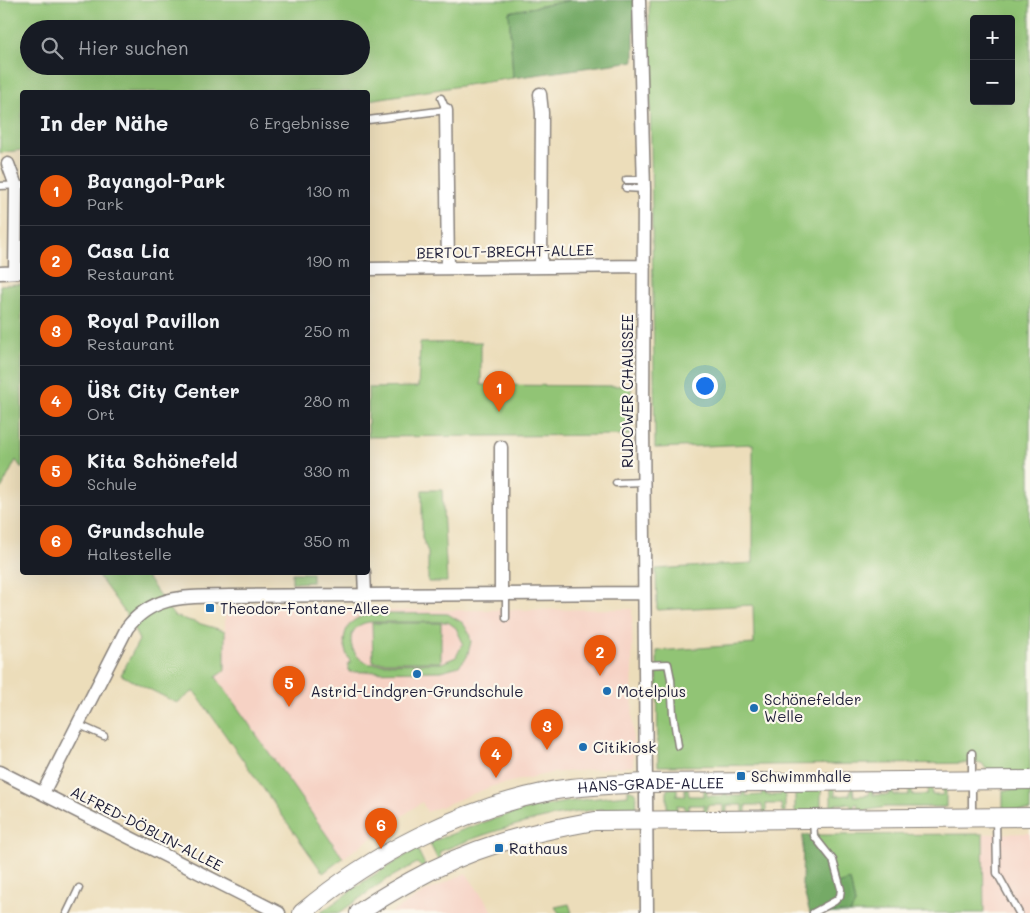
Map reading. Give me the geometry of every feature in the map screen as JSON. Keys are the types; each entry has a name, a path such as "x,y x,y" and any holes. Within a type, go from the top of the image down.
{"street":[{"name":"RUDOWER CHAUSSEE","path":"639,0 644,185 643,482 647,913"},
{"path":"539,89 542,113 541,267"},
{"path":"444,104 448,268"},
{"path":"0,273 19,272 19,185 8,164"},
{"name":"BERTOLT-BRECHT-ALLEE","path":"370,268 644,266"},
{"path":"501,447 503,594"},
{"path":"364,575 365,594"},
{"path":"43,793 127,628 150,607 170,599 182,597 365,594 644,593"},
{"name":"ALFRED-DÖBLIN-ALLEE","path":"0,772 279,913"},
{"name":"HANS-GRADE-ALLEE","path":"302,913 345,879 386,852 488,808 553,791 603,785 646,783 1030,780"},
{"path":"359,913 379,899 435,868 477,850 507,839 594,821 1030,817"}],"lane":[{"path":"370,120 444,104"},
{"path":"626,180 644,185"},
{"path":"0,186 19,185"},
{"path":"626,188 644,185"},
{"path":"616,483 643,482"},
{"path":"503,594 506,618"},
{"path":"645,665 668,664 678,746"},
{"path":"77,724 104,736"},
{"path":"972,753 972,817"},
{"path":"996,817 997,873 1019,913"},
{"path":"813,819 814,836 833,860 841,889 840,896 835,901 813,913"},
{"path":"67,913 79,888"}],"shaded area":[{"path":"341,604 342,611 632,609 633,766 551,773 493,786 427,812 422,802 343,858 215,676 225,669 225,605"},
{"path":"1030,833 1030,913 984,913 983,834"},
{"path":"466,873 494,913 390,913 425,892"}],"green space":[{"path":"0,0 572,0 509,12 513,78 370,100 370,90 20,90 20,150 0,153"},
{"path":"572,0 634,0 634,61 513,78 509,12"},
{"path":"649,0 1030,0 1030,774 1006,775 1005,770 986,769 982,763 658,766 657,651 754,644 753,605 657,610 656,569 753,563 753,444 655,448"},
{"path":"20,284 20,466 16,460 0,491 0,285"},
{"path":"481,342 481,385 631,386 631,435 370,437 370,388 418,387 420,343"},
{"path":"422,490 442,490 447,582 428,582 428,552 422,538"},
{"path":"97,575 145,575 174,616 225,631 225,670 216,677 343,858 323,873 194,691 177,703 121,675 139,640 126,614"},
{"path":"292,575 312,575 312,582 292,583"},
{"path":"373,614 448,614 463,623 469,633 471,642 467,657 459,666 441,671 349,672 348,663 351,663 344,643 347,629 356,619","holes":["369,622 448,622 456,628 463,643 456,657 442,663 370,664 356,655 351,642 355,629"]},
{"path":"372,623 441,623 441,662 373,662"},
{"path":"909,786 912,786 912,795 927,795 928,786 932,786 932,795 943,795 943,786 946,786 946,807 886,807 858,812 858,804 854,804 854,812 851,812 851,804 835,804 835,812 831,812 831,787 835,787 835,796 850,795 851,787 853,787 854,796 869,795 870,787 873,787 873,795 889,795 889,787 892,787 893,795 909,795"},
{"path":"782,787 785,787 785,812 782,812 781,804 766,804 766,813 763,813 762,805 746,805 746,813 743,813 743,805 727,805 727,813 724,813 724,805 707,805 707,813 704,813 704,805 689,805 688,813 685,813 685,806 677,805 677,813 667,814 667,789 677,788 677,796 685,796 685,788 688,788 689,796 704,796 704,788 707,788 707,796 724,796 724,788 727,788 727,796 743,796 743,788 746,788 746,796 762,795 762,788 766,788 766,795 781,795"},
{"path":"795,787 821,787 821,812 795,812"},
{"path":"628,789 636,794 637,805 634,812 605,815 603,809 540,819 499,830 439,852 441,858 438,860 427,838 431,836 434,841 490,820 538,807 628,795"},
{"path":"1003,790 1030,790 1030,811 1003,811"},
{"path":"983,834 984,913 850,913 855,904 850,880 837,884 830,864 808,835"},
{"path":"803,835 808,835 830,864 837,884 850,880 855,904 850,913 810,913 802,885"},
{"path":"415,844 425,865 421,867 417,863 384,881 339,913 320,913 366,880 413,851 411,846"},
{"path":"569,904 572,913 559,913 555,907"}],"place":[{"name":"Bayangol-Park","path":"499,412"},
{"name":"Theodor-Fontane-Allee","path":"210,608"},
{"name":"Astrid-Lindgren-Grundschule","path":"417,674"},
{"name":"Casa Lia","path":"600,676"},
{"name":"Motelplus","path":"607,691"},
{"name":"Kita Schönefeld","path":"289,707"},
{"name":"Schönefelder Welle","path":"754,708"},
{"name":"Citikiosk","path":"583,747"},
{"name":"Royal Pavillon","path":"547,750"},
{"name":"Schwimmhalle","path":"741,776"},
{"name":"ÜSt City Center","path":"496,778"},
{"name":"Rathaus","path":"499,848"},
{"name":"Grundschule","path":"381,849"}]}
